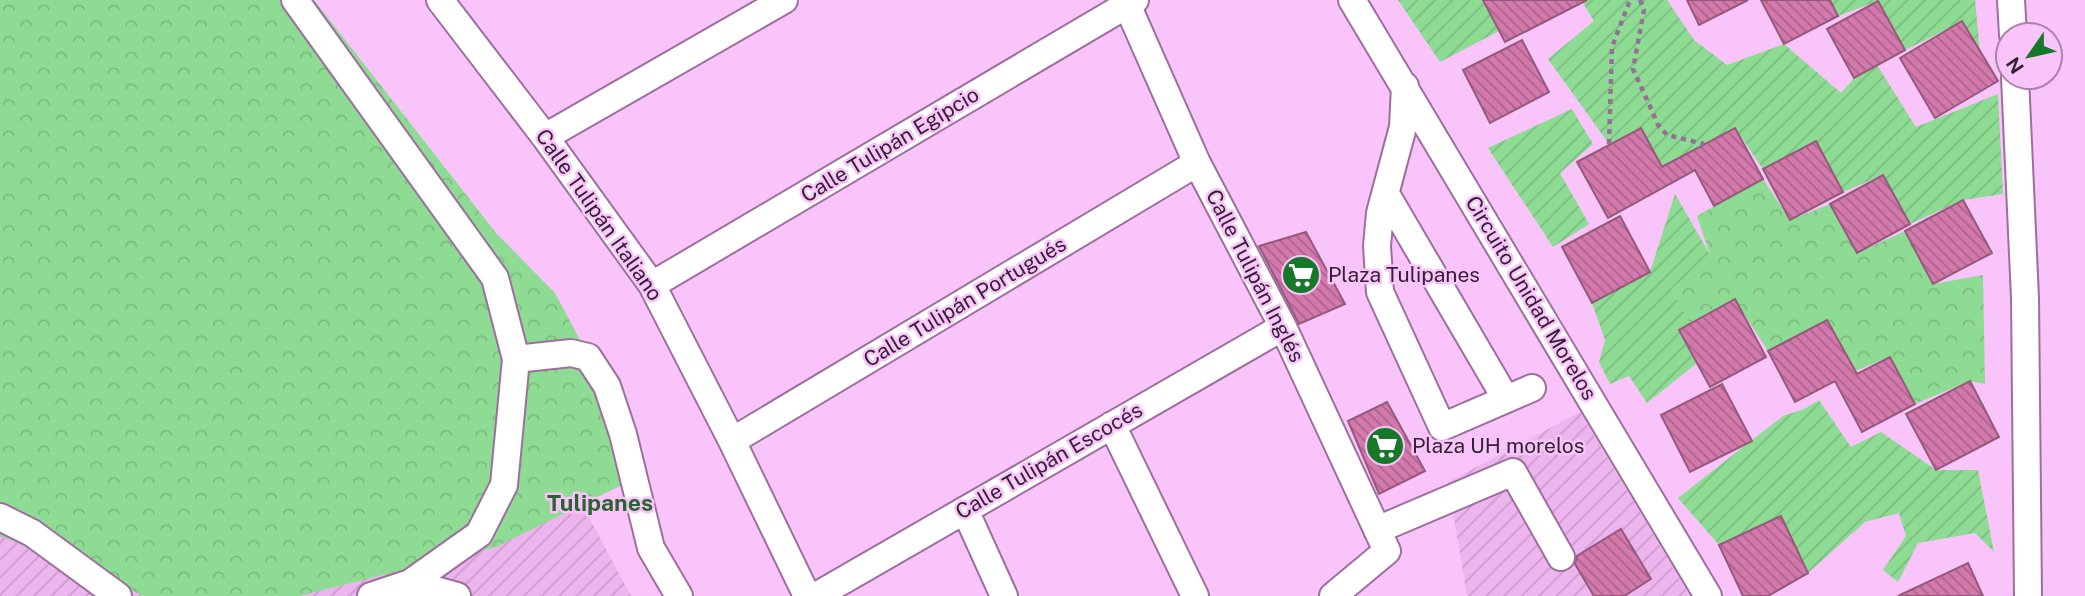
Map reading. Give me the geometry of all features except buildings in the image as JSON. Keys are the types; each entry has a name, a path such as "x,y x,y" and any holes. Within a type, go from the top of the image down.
{"street":[{"path":"295,0 495,278 516,359 504,485 479,534 410,583 371,596"},
{"name":"Calle Tulipán Italiano","path":"440,0 545,136 652,285 807,596"},
{"path":"545,136 784,0"},
{"name":"Circuito Unidad Morelos","path":"1352,0 1708,596"},
{"path":"2011,0 2012,21"},
{"name":"Calle Tulipán Inglés","path":"1129,1 1197,163 1283,327 1382,540"},
{"name":"Calle Tulipán Egipcio","path":"652,285 1129,1"},
{"path":"1405,86 1403,128 1380,213 1377,246 1380,292 1441,427 1532,388"},
{"path":"2016,91 2025,298 2028,596"},
{"name":"Calle Tulipán Portugués","path":"732,441 1197,163"},
{"path":"1386,194 1506,400"},
{"name":"Calle Tulipán Escocés","path":"816,596 1283,327"},
{"path":"516,359 571,353 589,358 607,386 623,434 651,548 679,596"},
{"path":"1112,425 1195,596"},
{"path":"1333,596 1382,540 1513,472 1561,557"},
{"path":"965,510 1004,596"},
{"path":"0,517 32,533 118,596"},
{"path":"410,583 457,596"}],"path":[{"path":"1609,145 1612,47 1630,0"},
{"path":"1640,0 1644,10 1633,69 1655,118 1667,135 1704,144"}],"shaded area":[{"path":"1580,412 1690,596 1467,596 1448,482"},
{"path":"0,461 280,596 0,596"},
{"path":"576,493 631,596 296,596"}],"green space":[{"path":"0,0 314,0 496,233 555,293 603,383 630,481 496,547 299,596 144,596 0,537"},
{"path":"1398,0 1483,0 1499,31 1440,62"},
{"path":"1581,0 1667,0 1694,40 1727,65 1784,44 1841,93 1854,78 1877,65 1916,127 1998,94 2003,194 1963,200 1910,224 1883,175 1843,192 1816,141 1763,169 1735,128 1686,154 1671,183 1641,128 1609,144 1548,59 1594,21"},
{"path":"1830,0 1975,0 1980,52 1962,22 1905,50 1878,1 1838,16"},
{"path":"1572,109 1593,144 1560,173 1589,224 1553,247 1488,148"},
{"path":"1763,179 1790,220 1830,204 1857,253 1905,231 1933,284 1983,275 1985,384 1970,381 1915,404 1890,357 1855,371 1827,320 1768,351 1735,300 1690,323 1671,289 1711,258 1697,216"},
{"path":"1675,194 1712,258 1671,289 1690,323 1697,363 1647,403 1629,376 1610,384 1599,362 1605,340 1592,303 1650,272"},
{"path":"1819,400 1851,447 1881,432 1936,470 1978,470 1994,552 1975,533 1918,543 1898,582 1883,570 1906,536 1899,513 1865,522 1808,573 1781,516 1719,545 1678,498 1783,416 1804,409"}],"place":[{"name":"Plaza Tulipanes","path":"1301,275"},
{"name":"Plaza UH morelos","path":"1385,446"}],"district":[{"name":"Tulipanes","path":"600,503"}]}
